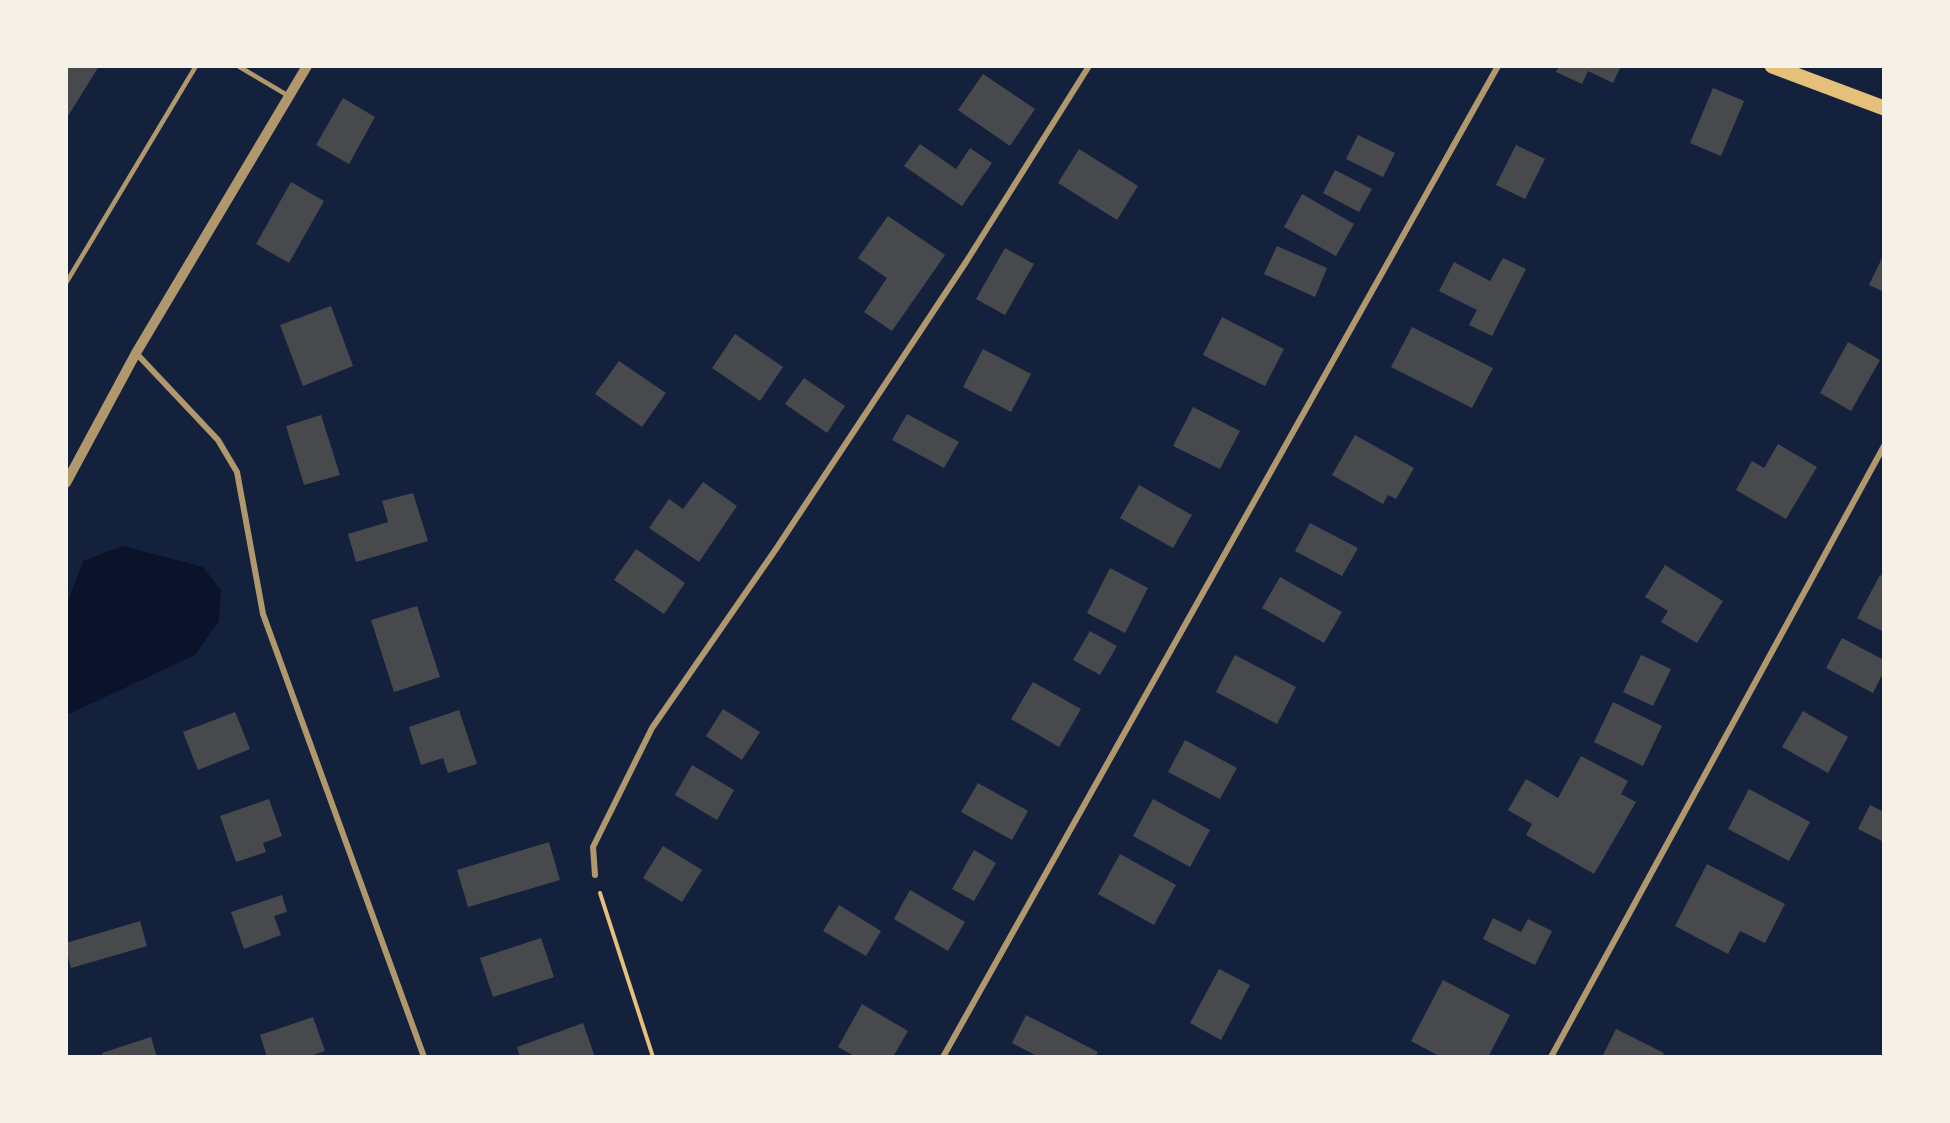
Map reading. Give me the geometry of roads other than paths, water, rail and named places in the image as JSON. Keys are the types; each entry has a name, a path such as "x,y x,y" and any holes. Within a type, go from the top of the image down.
{"main road":[{"path":"1772,66 1884,108"}],"street":[{"path":"68,477 136,352 307,66"},
{"path":"595,875 593,847 652,728 776,549 966,262 1089,66"},
{"path":"943,1057 1498,66"},
{"path":"136,352 218,440 237,472 263,614 424,1057"},
{"path":"1551,1057 1884,446"}],"lane":[{"path":"66,283 196,66"},
{"path":"238,66 290,97"}],"water":[{"path":"123,546 203,567 221,590 219,621 195,655 71,713 66,713 66,606 83,561"}]}
